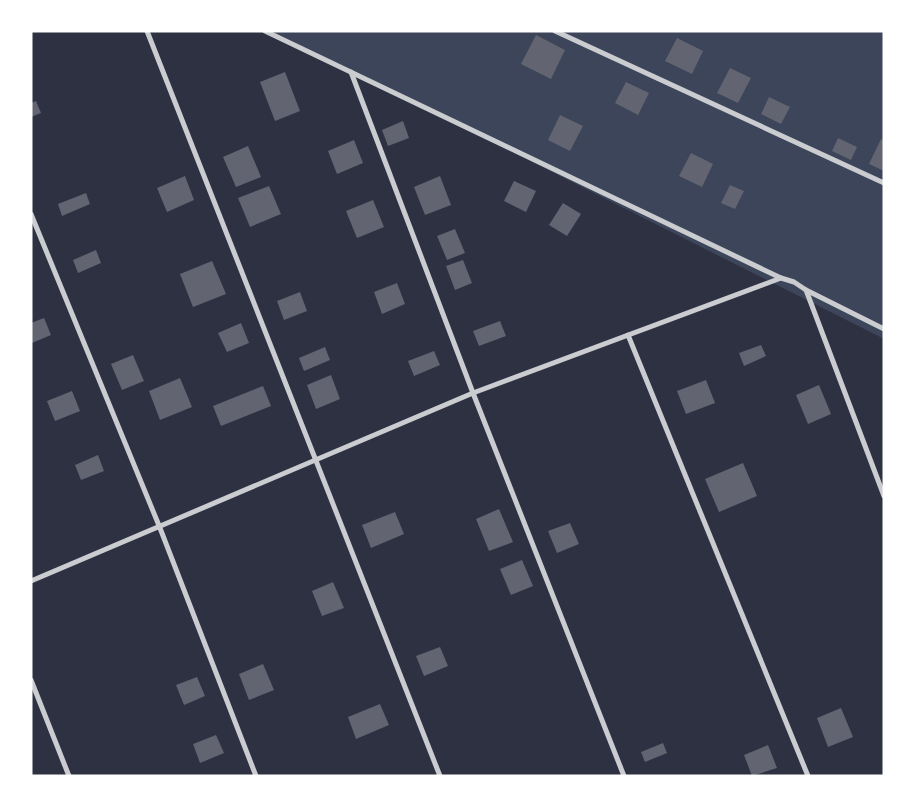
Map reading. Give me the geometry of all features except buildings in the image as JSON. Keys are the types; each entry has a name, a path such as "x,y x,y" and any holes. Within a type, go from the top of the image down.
{"street":[{"path":"147,31 440,776"},
{"path":"265,31 781,278 794,282 806,290 884,329"},
{"path":"555,31 884,183"},
{"path":"352,72 473,393 624,776"},
{"path":"31,214 160,528 256,776"},
{"path":"31,581 160,528 473,393 781,278"},
{"path":"806,290 884,496"},
{"path":"628,335 808,776"},
{"path":"31,680 69,776"}],"shaded area":[{"path":"272,31 884,31 884,339"}]}
